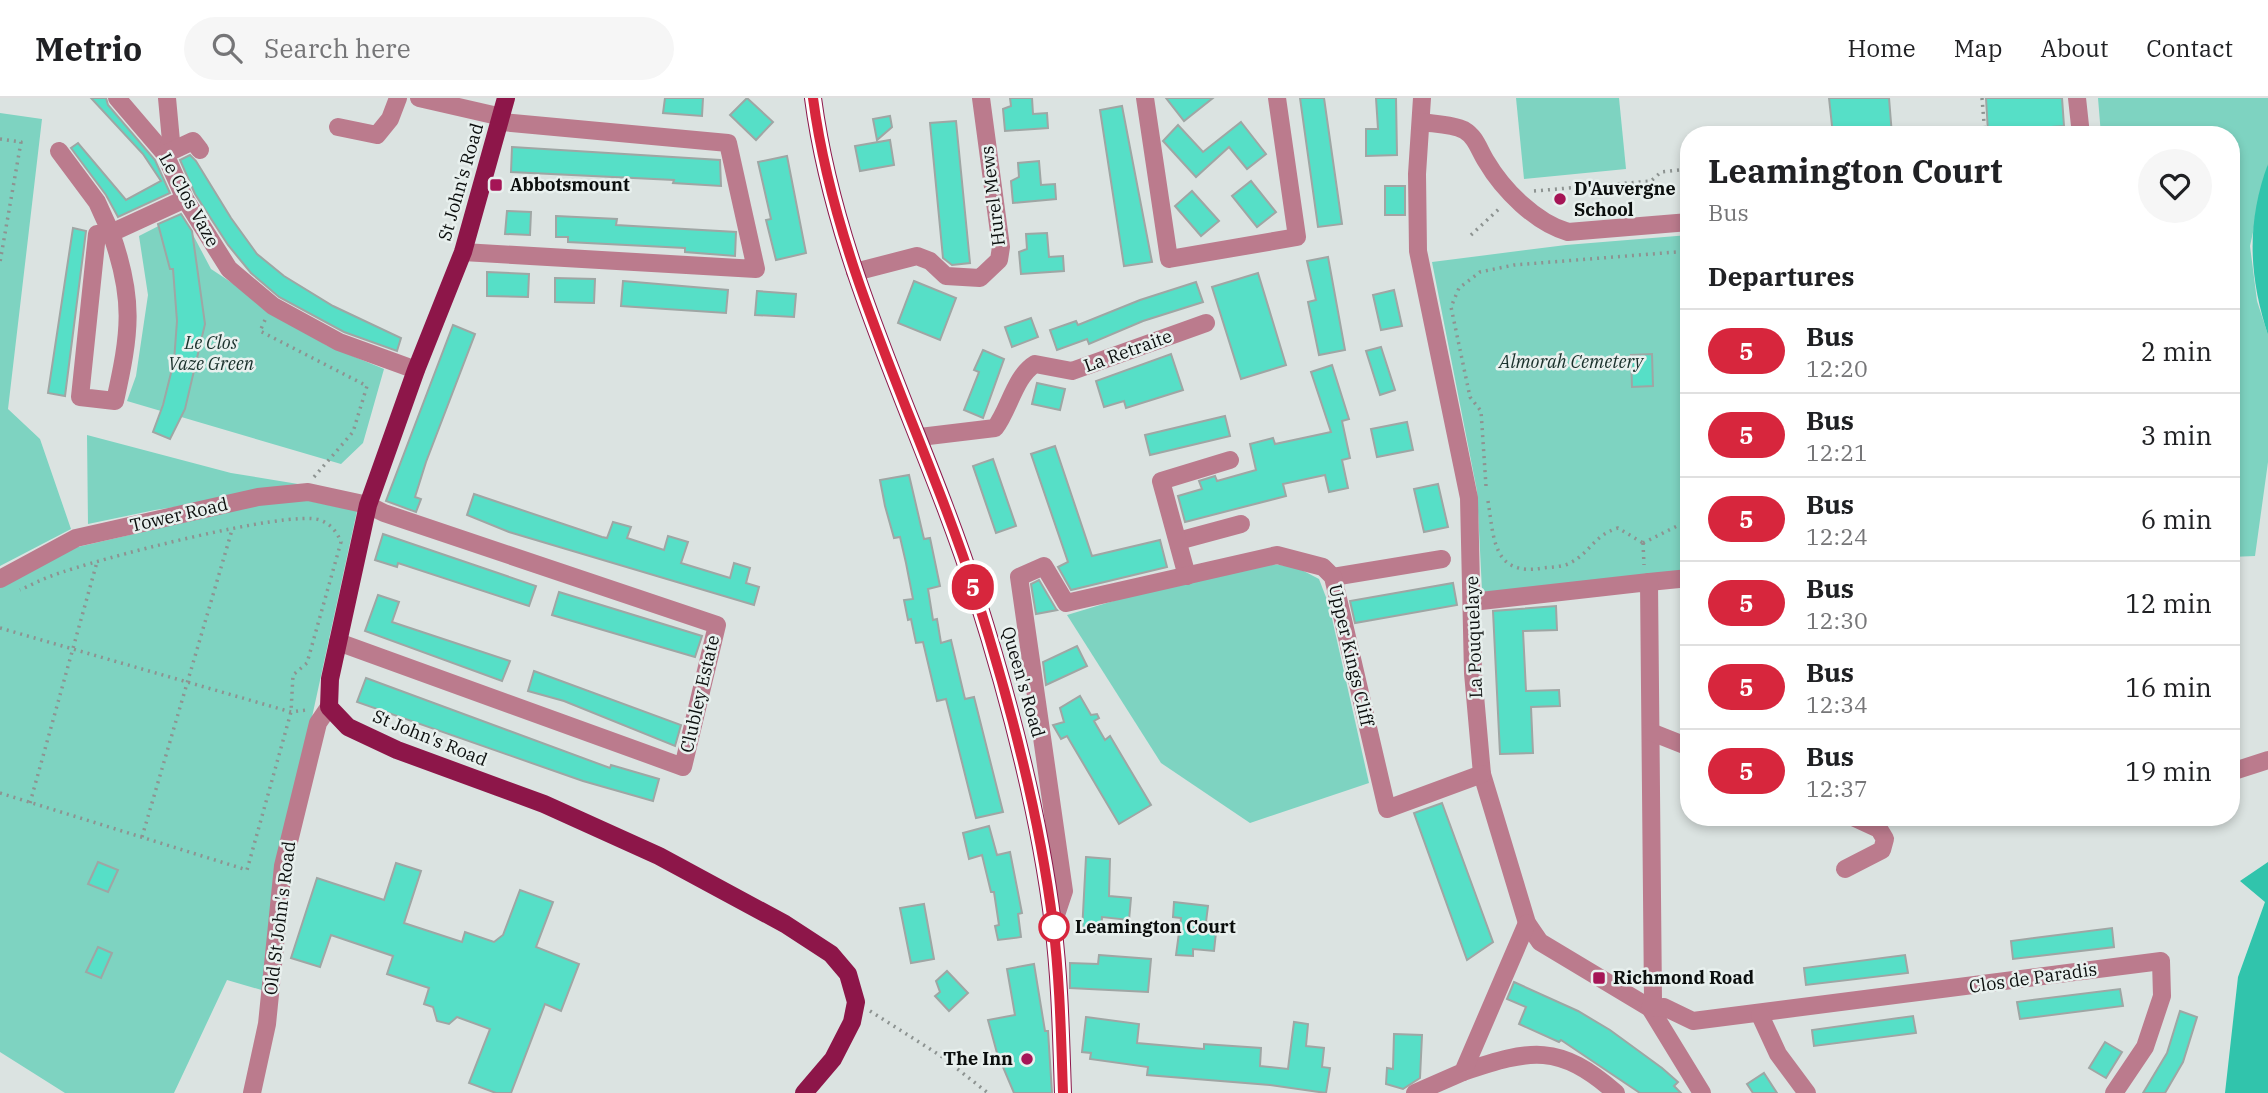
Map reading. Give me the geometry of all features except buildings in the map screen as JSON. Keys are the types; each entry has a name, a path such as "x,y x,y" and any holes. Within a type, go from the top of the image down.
{"main road":[{"name":"St John's Road","path":"506,98 463,252 416,370 368,505 330,679 329,707 348,727 397,750 544,804 659,856 785,923 836,960 848,974 856,1002"},
{"name":"Queen's Road","path":"813,98 826,174 855,272 920,437 976,594 1023,758 1053,924 1063,1093"},
{"path":"804,1093 833,1059 852,1022 856,1002"}],"street":[{"name":"Le Clos Vaze","path":"117,98 165,154 185,199 229,269 273,306 338,342 416,370"},
{"path":"165,154 171,141 167,98"},
{"path":"338,128 377,135 390,119 398,98"},
{"path":"419,98 501,120 728,143 756,269 463,252"},
{"name":"Hurel Mews","path":"855,272 917,256 930,261 946,276 980,278 999,260 1001,247 981,98"},
{"path":"1145,98 1169,259 1297,237 1277,98"},
{"name":"La Pouquelaye","path":"1422,98 1417,174 1418,251 1469,498 1473,673 1482,774 1527,923 1540,942 1650,1008 1702,1093"},
{"path":"2077,98 2080,126"},
{"path":"1421,122 1463,129 1475,140 1487,163 1513,197 1556,229 1568,232 1680,223"},
{"path":"165,154 193,141 200,150"},
{"path":"59,151 97,202 111,233 123,266 130,302 128,345 115,401 80,397 97,234 111,233 185,199"},
{"name":"La Retraite","path":"920,437 995,428 1006,415 1026,369 1035,364 1072,371 1206,323"},
{"path":"1187,576 1161,481 1230,460"},
{"name":"Tower Road","path":"0,579 76,538 258,497 308,492 368,505"},
{"name":"Clubley Estate","path":"338,642 682,767 717,625 384,513 368,505"},
{"path":"1178,541 1241,524"},
{"name":"Upper Kings Cliff","path":"1053,924 1064,891 1019,577 1044,566 1066,603 1277,555 1323,567 1333,577 1387,809 1482,774"},
{"path":"1333,577 1442,559"},
{"path":"1472,603 1680,579"},
{"path":"1649,582 1653,1000 1650,1008"},
{"name":"Old St John's Road","path":"252,1093 267,1024 283,866 318,723 329,707"},
{"path":"1651,732 1680,743"},
{"path":"2240,769 2268,760"},
{"path":"1845,869 1882,850 1885,839 1879,829 1872,826"},
{"path":"1463,1072 1527,923"},
{"name":"Clos de Paradis","path":"1650,1008 1664,1007 1693,1021 1760,1015 2161,961 2162,996 2145,1047 2114,1093"},
{"path":"1760,1015 1778,1054 1807,1093"},
{"path":"1522,1041 1541,1052 1570,1061 1598,1077 1616,1093"},
{"path":"1415,1093 1463,1072 1541,1052"}],"path":[{"path":"1982,98 1984,126"},
{"path":"0,139 21,142 0,262"},
{"path":"1471,235 1513,197 1528,191 1651,181 1661,172 1680,171"},
{"path":"1643,543 1618,528 1603,533 1569,564 1535,569 1514,568 1499,555 1492,535 1482,452 1485,436 1481,411 1470,397 1451,307 1458,288 1480,272 1514,265 1680,252"},
{"path":"273,306 260,331 367,386 353,432 312,478 308,492"},
{"path":"0,793 247,870 291,712 293,675 307,663 341,542 336,530 320,520 300,517 278,519 97,562 52,575 10,594"},
{"path":"1643,543 1680,524"},
{"path":"142,837 232,530"},
{"path":"1643,543 1644,576 1649,582"},
{"path":"30,803 97,562"},
{"path":"0,628 291,712 329,707"},
{"path":"856,1002 942,1055 988,1093"}],"green space":[{"path":"1516,98 1619,98 1626,169 1524,179"},
{"path":"2098,98 2268,98 2268,164 2250,246 2257,301 2268,335 2268,462 2255,556 2240,557 2240,126 2100,126"},
{"path":"0,113 42,119 8,409 40,439 71,529 0,566"},
{"path":"2268,164 2268,335 2254,271 2253,229"},
{"name":"Le Clos Vaze Green","path":"182,214 211,269 326,345 384,369 363,443 341,464 127,401 136,376 148,295 139,236"},
{"name":"Almorah Cemetery","path":"1680,236 1680,572 1487,594 1482,590 1477,491 1432,262 1566,245"},
{"path":"87,435 231,473 298,484 297,489 155,510 88,524"},
{"path":"305,500 357,511 312,717 265,991 227,980 174,1093 65,1093 0,1052 0,587 69,549 259,505"},
{"path":"1272,564 1296,567 1319,579 1329,605 1369,783 1250,823 1161,763 1067,615 1140,593"},
{"path":"2268,862 2268,1093 2225,1093 2238,977 2265,902 2240,881"}],"bus line":[{"name":"5","path":"813,98 826,174 855,272 920,437 976,594 1026,771 1053,924 1063,1093"}],"place":[{"name":"Abbotsmount","path":"496,185"},
{"name":"D'Auvergne School","path":"1560,199"},
{"name":"Leamington Court","path":"1054,927"},
{"name":"Richmond Road","path":"1599,978"},
{"name":"The Inn","path":"1027,1059"}]}
